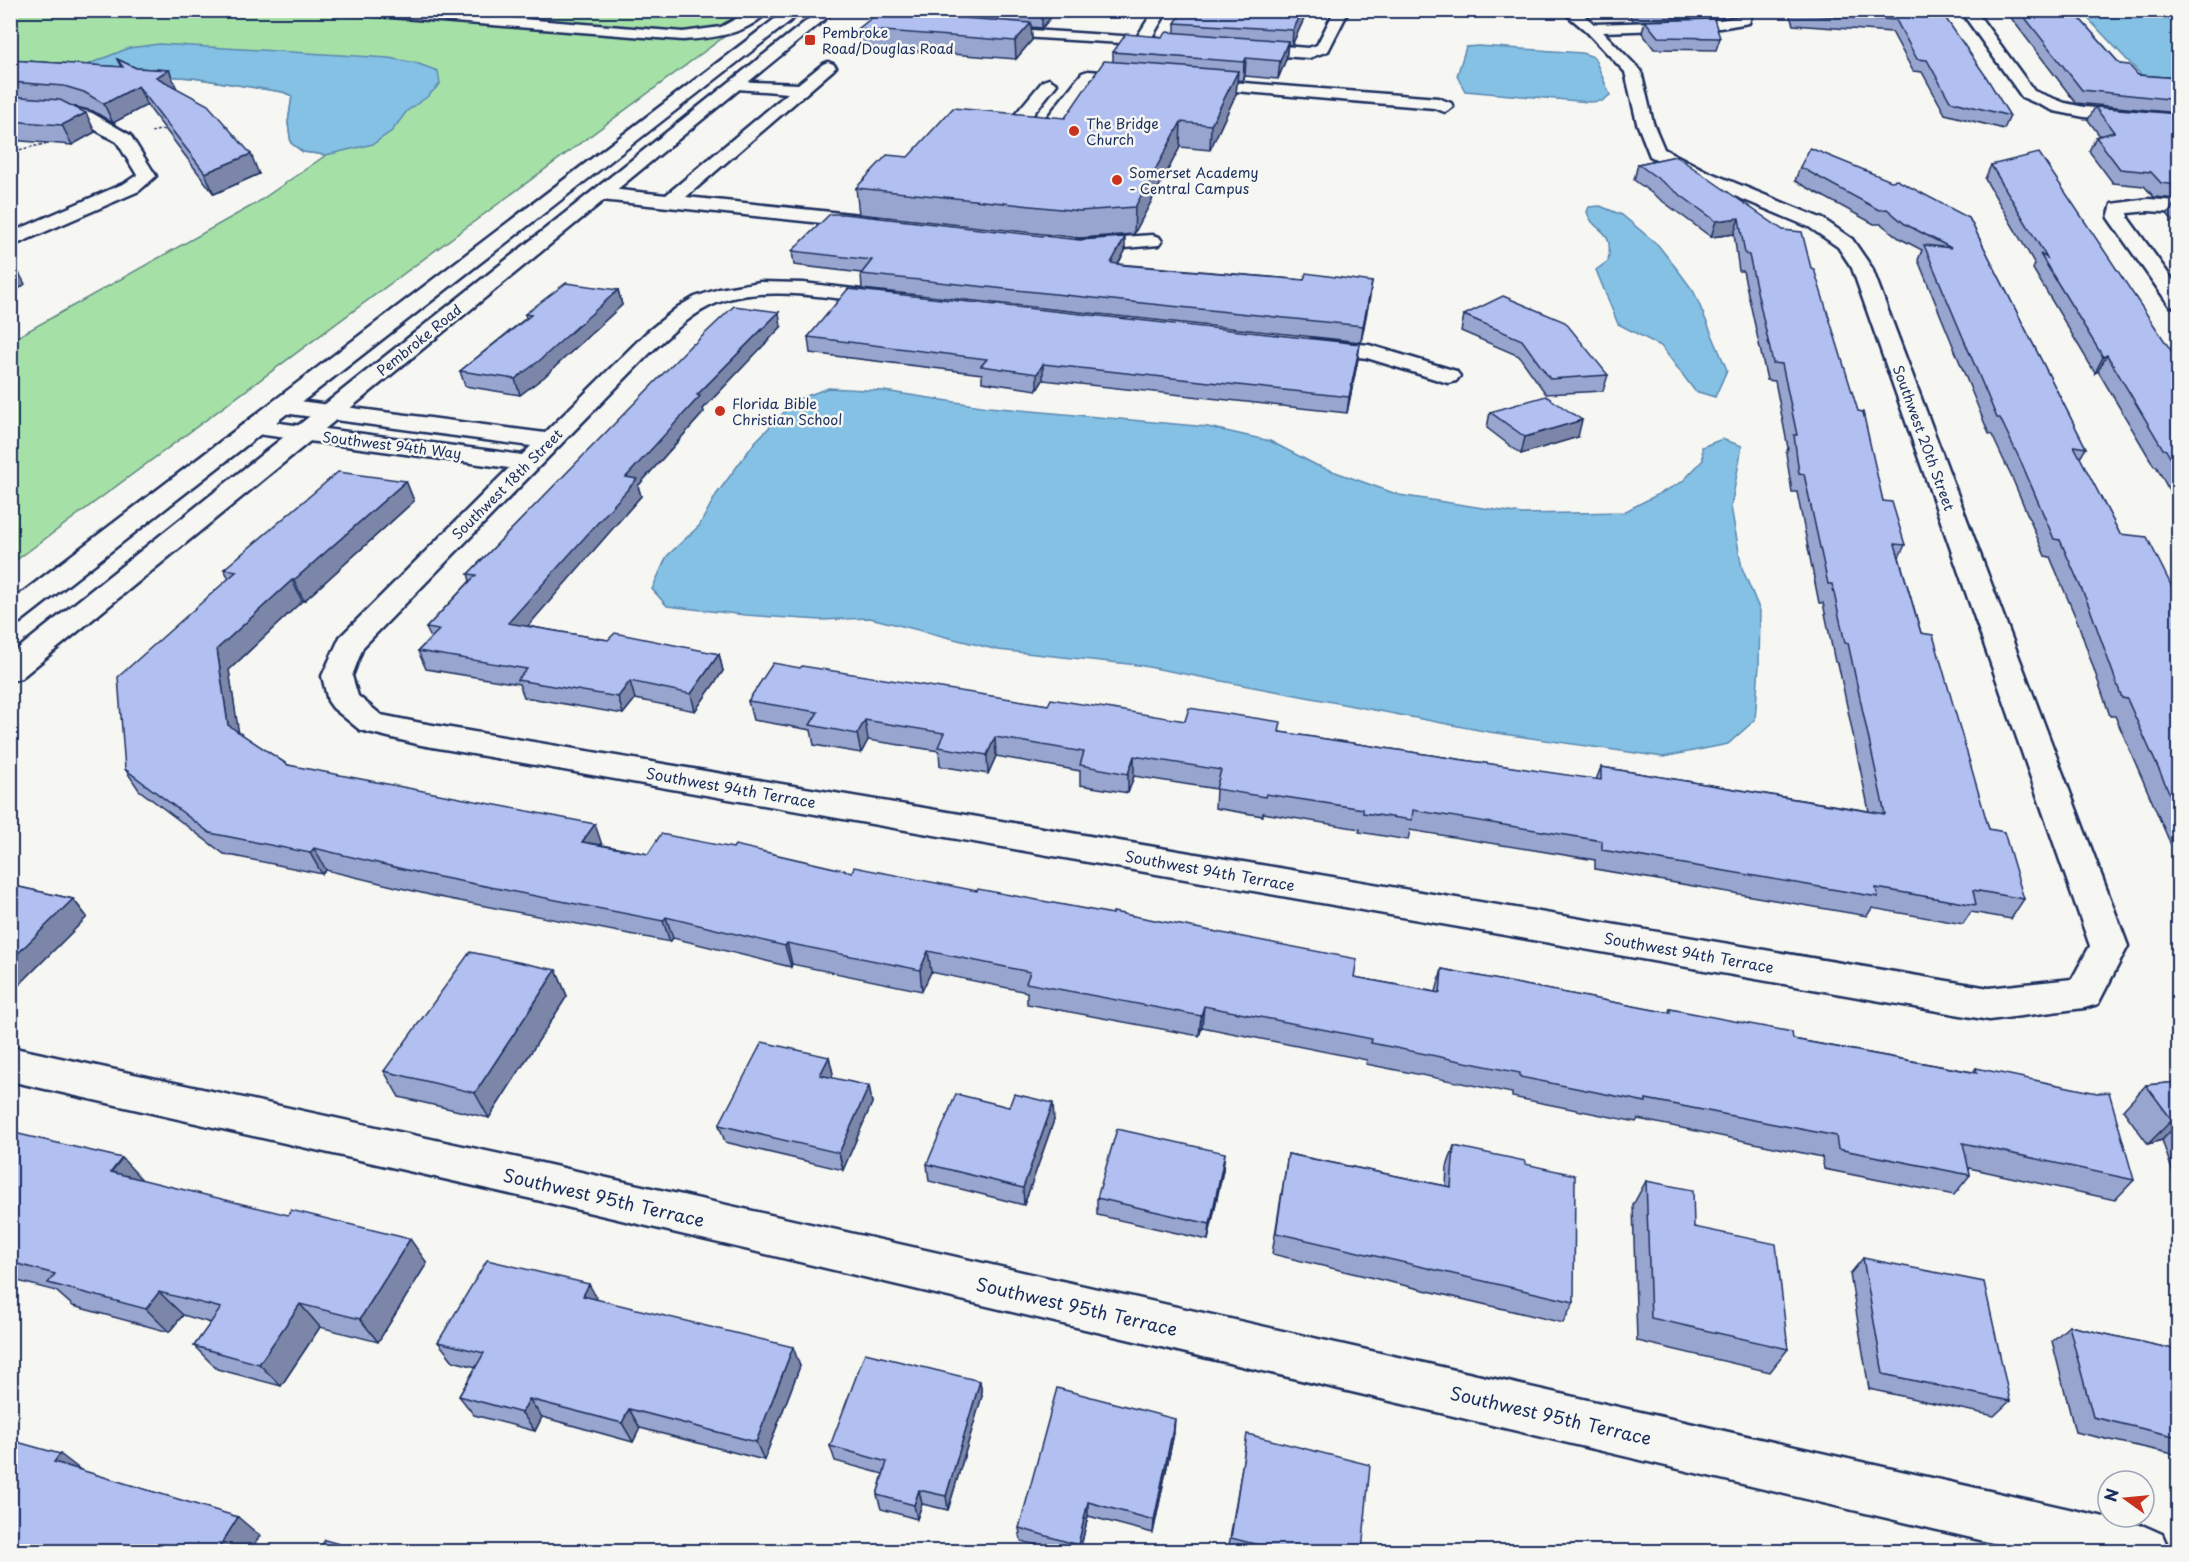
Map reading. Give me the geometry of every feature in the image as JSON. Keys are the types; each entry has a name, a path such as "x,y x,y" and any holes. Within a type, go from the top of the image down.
{"street":[{"path":"352,10 683,36 720,33 740,27 762,10"},
{"name":"Pembroke Road","path":"10,616 796,10"},
{"name":"Pembroke Road","path":"10,671 329,411 829,10"},
{"path":"1142,41 1161,10"},
{"path":"1226,47 1309,53 1323,48 1342,10"},
{"name":"Southwest 20th Street","path":"1568,10 1591,28 1633,71 1645,123 1656,152 1700,175 1816,223 1845,243 1862,268 2109,946 2084,993"},
{"path":"1967,10 2028,94 2060,107 2103,114 2178,120"},
{"path":"1591,28 1720,24 1745,15"},
{"path":"977,30 1178,44"},
{"path":"670,201 828,67"},
{"path":"1049,84 1014,127 1044,127 1052,123 1088,76 1156,81"},
{"path":"704,81 802,89"},
{"path":"1179,83 1438,103 1445,107"},
{"path":"10,107 72,112 106,128 124,139 147,176 132,187 34,228 10,241"},
{"path":"601,194 894,225"},
{"path":"2178,207 2148,205 2120,208 2118,218 2178,301"},
{"path":"1057,244 1080,246 1152,241"},
{"name":"Southwest 18th Street","path":"344,701 337,676 350,644 527,463 679,315 717,296 749,289 789,289 907,302"},
{"path":"1298,344 1369,352 1448,376"},
{"name":"Southwest 94th Way","path":"283,406 550,441"},
{"name":"Southwest 94th Way","path":"257,427 527,463"},
{"name":"Southwest 94th Terrace","path":"344,701 371,723 421,734 1989,1004 2084,993"},
{"name":"Southwest 95th Terrace","path":"10,1064 530,1179 2144,1551"}],"path":[{"path":"10,152 106,128"}],"green space":[{"path":"11,11 759,11 11,564 10,341 255,204 326,155 303,152 291,143 288,123 292,96 283,92 193,78 11,64"}],"water":[{"path":"2081,11 2178,11 2178,83 2145,79"},
{"path":"159,44 389,58 416,63 438,71 440,84 427,97 407,111 392,131 373,144 326,155 303,152 291,143 288,123 292,96 283,92 193,78 74,70 129,48"},
{"path":"1466,47 1582,53 1594,57 1610,95 1602,101 1589,102 1465,91 1457,76"},
{"path":"1600,206 1622,215 1658,245 1694,292 1727,370 1715,397 1695,391 1661,346 1618,324 1596,270 1608,261 1609,241 1590,219 1587,212 1589,207"},
{"path":"828,388 884,391 988,407 1208,427 1270,441 1316,465 1399,495 1522,514 1624,512 1682,482 1703,460 1702,447 1722,439 1742,446 1731,507 1742,568 1760,611 1755,720 1728,744 1663,757 1489,732 1138,665 998,650 870,618 821,620 745,615 667,606 652,589 667,556 699,526 716,495 755,442 796,400"}],"building":[{"path":"956,10 1047,10 1042,16"},
{"path":"1184,10 1303,10 1293,30 1175,23"},
{"path":"1796,10 1940,10 2010,116 1950,101 1927,60 1917,59 1896,20 1797,14"},
{"path":"2019,10 2072,10 2120,64 2129,65 2138,75 2178,78 2178,100 2082,90"},
{"path":"879,12 1031,23 1015,41 858,29"},
{"path":"1714,19 1720,38 1658,37 1645,21"},
{"path":"1167,32 1288,41 1280,61 1246,58 1244,62 1113,52 1126,34 1162,37"},
{"path":"117,59 136,68 169,70 156,77 208,105 251,154 205,173 138,86 104,104 84,92 64,86 10,82 10,60 123,67"},
{"path":"1104,61 1238,71 1211,125 1181,122 1135,207 1080,211 856,188 887,155 908,157 953,108 1065,118"},
{"path":"10,96 60,100 86,113 62,125 10,121"},
{"path":"2095,107 2178,114 2178,185 2161,183 2151,172 2120,169 2096,137 2114,132"},
{"path":"1810,148 1891,181 1897,180 1969,218 2086,448 2074,446 2120,534 2147,537 2178,599 2178,812 2127,699 2122,698 2089,606 2060,540 2054,539 2022,464 2000,418 1997,418 1924,245 1951,248 1905,224 1887,209 1879,210 1800,167"},
{"path":"2039,153 2178,361 2178,472 2107,355 2103,357 2040,254 2047,258 1991,165"},
{"path":"1676,156 1783,230 1802,232 1811,268 1814,269 1858,411 1863,412 1883,501 1892,502 1905,545 1895,544 1921,633 1933,635 1989,829 2004,832 2024,899 1973,890 1976,905 1876,888 1878,897 1602,850 1602,841 1413,810 1412,820 1363,813 1363,809 1216,789 1221,770 1134,756 1128,774 1080,765 1084,752 995,737 987,755 938,747 944,733 865,720 857,734 810,725 818,712 748,701 773,663 1048,705 1051,699 1185,721 1189,708 1281,722 1279,732 1601,780 1601,767 1885,814 1848,643 1845,643 1832,584 1828,584 1804,474 1799,473 1794,435 1797,435 1782,364 1773,363 1749,255 1745,254 1739,218 1716,221 1638,164"},
{"path":"830,214 1080,240 1125,237 1111,263 1123,265 1304,280 1306,273 1372,282 1363,326 861,274 872,260 792,251"},
{"path":"566,283 618,290 539,361 515,379 460,371 531,315 525,314"},
{"path":"848,289 1360,344 1349,397 1043,364 1037,374 981,366 987,359 808,337"},
{"path":"1503,296 1565,322 1608,375 1550,379 1522,340 1464,315"},
{"path":"734,306 779,312 697,395 700,396 626,477 637,479 508,623 608,640 615,633 719,654 691,694 630,681 618,697 517,680 527,669 418,651 439,630 426,628 476,575 468,574 692,344"},
{"path":"1546,396 1582,420 1525,437 1490,412"},
{"path":"338,472 406,481 217,649 228,725 288,765 595,824 582,842 648,854 661,834 733,848 735,845 852,872 854,867 977,891 978,889 1113,914 1113,912 1357,959 1354,977 1440,993 1442,969 1670,1013 1670,1009 1792,1032 1793,1039 1977,1073 1976,1068 2097,1093 2109,1092 2134,1180 1963,1143 1970,1175 1838,1149 1836,1136 1520,1077 1520,1073 1371,1043 1372,1039 1204,1006 1201,1016 1026,983 1030,972 928,951 920,970 787,943 785,946 666,917 663,921 424,874 314,848 310,853 210,833 125,769 118,677 237,571 224,569"},
{"path":"10,885 73,899 10,961"},
{"path":"470,952 556,970 475,1093 384,1071"},
{"path":"762,1042 829,1057 820,1075 869,1086 839,1153 719,1125"},
{"path":"2178,1082 2178,1117 2172,1120 2146,1085"},
{"path":"956,1094 1009,1107 1014,1094 1053,1103 1023,1188 927,1164"},
{"path":"1117,1129 1225,1153 1210,1224 1097,1198"},
{"path":"10,1132 122,1158 111,1172 288,1215 291,1210 410,1239 360,1319 300,1304 259,1364 194,1346 221,1308 159,1292 146,1309 48,1283 55,1274 10,1262"},
{"path":"1454,1146 1525,1161 1525,1164 1575,1175 1574,1302 1276,1233 1288,1154 1451,1187"},
{"path":"1646,1181 1693,1190 1694,1227 1776,1244 1788,1349 1651,1318"},
{"path":"1863,1258 1984,1282 2010,1401 1883,1374"},
{"path":"487,1260 589,1284 583,1296 793,1347 756,1442 629,1409 622,1423 529,1399 522,1413 459,1396 484,1353 438,1342"},
{"path":"2069,1326 2178,1350 2178,1437 2093,1417"},
{"path":"865,1353 980,1381 946,1496 919,1490 914,1505 877,1495 887,1462 830,1446"},
{"path":"1057,1388 1175,1419 1154,1520 1088,1502 1078,1545 1019,1528"},
{"path":"1247,1434 1370,1465 1362,1551 1282,1551 1231,1538"},
{"path":"10,1440 60,1454 54,1462 238,1517 217,1551 10,1551"},
{"path":"325,1540 363,1551 318,1551"}],"place":[{"name":"Pembroke Road/Douglas Road","path":"810,40"},
{"name":"The Bridge Church","path":"1074,131"},
{"name":"Somerset Academy - Central Campus","path":"1117,180"},
{"name":"Florida Bible Christian School","path":"720,411"}]}
